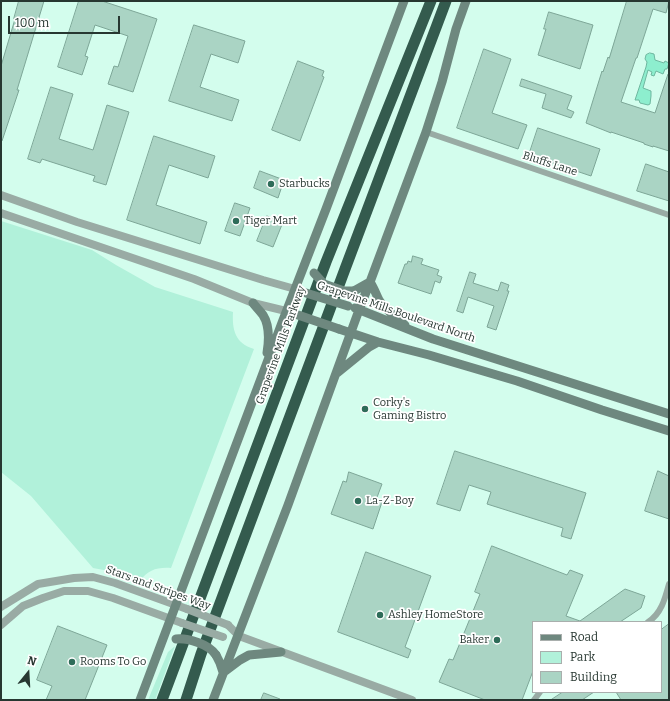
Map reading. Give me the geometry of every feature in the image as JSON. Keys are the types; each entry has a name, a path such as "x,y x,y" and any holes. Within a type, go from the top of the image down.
{"highway":[{"name":"Grapevine Mills Parkway","path":"162,700 326,262 431,1"},
{"path":"186,700 206,640 446,1"}],"main road":[{"name":"Grapevine Mills Parkway","path":"140,700 404,1"},
{"path":"213,700 288,505 426,132 442,82 456,28 466,1"},
{"path":"309,254 314,273 324,284 344,291 354,291 370,282"},
{"path":"370,282 380,301 410,330"},
{"name":"Grapevine Mills Boulevard North","path":"295,289 348,306 433,339 669,414"},
{"path":"253,303 263,315 267,326 268,345 264,369"},
{"path":"286,311 378,342 429,354 517,381 669,431"},
{"path":"336,374 369,347 378,342"},
{"path":"517,381 521,367"},
{"path":"161,644 176,639 188,639 209,647 216,655 223,672"},
{"path":"223,672 249,655 281,652"}],"street":[{"name":"Bluffs Lane","path":"426,132 669,215"},
{"name":"Grapevine Mills Boulevard North","path":"1,195 77,222 295,289"},
{"path":"1,213 194,280 253,303 286,311"},
{"name":"Stars and Stripes Way","path":"1,607 38,584 74,578 93,578 115,583 228,625 238,636"},
{"path":"649,621 660,610 669,584"},
{"name":"Stars and Stripes Way","path":"1,625 23,606 43,598 64,591 88,592 113,598 223,637 238,636 412,700"}],"green space":[{"path":"1,221 92,250 155,287 233,312 233,325 236,335 243,343 254,349 171,568 153,570 146,574 140,581 109,571 93,568 31,496 1,472"},
{"path":"175,646 155,700 148,700 168,652"}],"shaded area":[{"path":"650,53 654,54 655,60 669,63 663,74 656,71 654,76 651,75 652,72 648,70 643,88 651,91 650,104 648,105 640,103 639,100 635,100 646,67 646,55"}],"building":[{"path":"19,1 44,1 17,90 19,90 1,141 1,66"},
{"path":"79,1 102,1 157,19 133,92 108,84 114,66 118,67 128,36 95,25 85,56 88,57 82,75 58,67"},
{"path":"627,1 669,1 666,13 653,9 621,102 655,113 669,74 669,151 611,133 586,123 602,71 603,72 608,57 609,58"},
{"path":"549,12 593,25 580,69 538,55 546,29 544,29"},
{"path":"194,25 245,41 238,63 211,54 200,87 239,100 232,121 169,101"},
{"path":"484,49 511,59 492,113 527,125 518,149 457,128"},
{"path":"298,61 324,71 322,76 324,77 300,141 272,130"},
{"path":"522,79 572,96 567,109 574,112 571,118 542,108 546,94 520,86"},
{"path":"51,87 73,94 59,139 93,150 107,105 129,112 106,185 93,181 95,176 42,159 40,163 28,159"},
{"path":"538,128 600,149 591,176 529,155"},
{"path":"154,136 215,156 208,178 169,165 156,205 207,222 200,244 127,220"},
{"path":"646,164 669,172 669,201 637,191"},
{"path":"260,171 284,180 278,198 254,188"},
{"path":"235,203 250,208 240,236 225,231"},
{"path":"267,216 283,222 273,247 257,241"},
{"path":"413,256 423,259 421,264 439,270 437,275 442,277 440,283 435,281 431,294 398,283 405,264 407,264 408,261 411,262"},
{"path":"470,272 476,274 473,283 498,291 501,282 509,285 507,291 509,291 496,330 487,327 494,306 468,297 463,313 457,311"},
{"path":"455,451 586,493 571,539 561,536 563,528 487,504 491,492 469,485 460,511 437,504"},
{"path":"658,471 669,476 669,519 645,511"},
{"name":"La-Z-Boy","path":"349,472 382,484 376,500 382,502 373,529 331,514 343,481 346,482"},
{"name":"Baker","path":"492,546 567,575 570,570 583,575 566,616 580,621 532,621 532,674 522,700 485,700 439,682 449,659 453,660 480,594 475,592"},
{"name":"Ashley HomeStore","path":"366,552 431,576 405,647 411,650 408,658 338,632"},
{"name":"Baker","path":"625,589 645,596 641,608 622,621 580,621"},
{"path":"669,624 669,700 621,700 617,693 662,693 662,629"},
{"name":"Rooms To Go","path":"58,626 107,645 85,700 46,700 52,686 37,680"},
{"path":"264,693 280,699 280,700 261,700"},
{"path":"562,693 592,693 582,700 551,700"}],"place":[{"name":"Starbucks","path":"271,184"},
{"name":"Tiger Mart","path":"236,221"},
{"name":"Corky's Gaming Bistro","path":"365,409"},
{"name":"La-Z-Boy","path":"358,501"},
{"name":"Ashley HomeStore","path":"380,615"},
{"name":"Baker","path":"497,640"},
{"name":"Rooms To Go","path":"72,662"}]}
